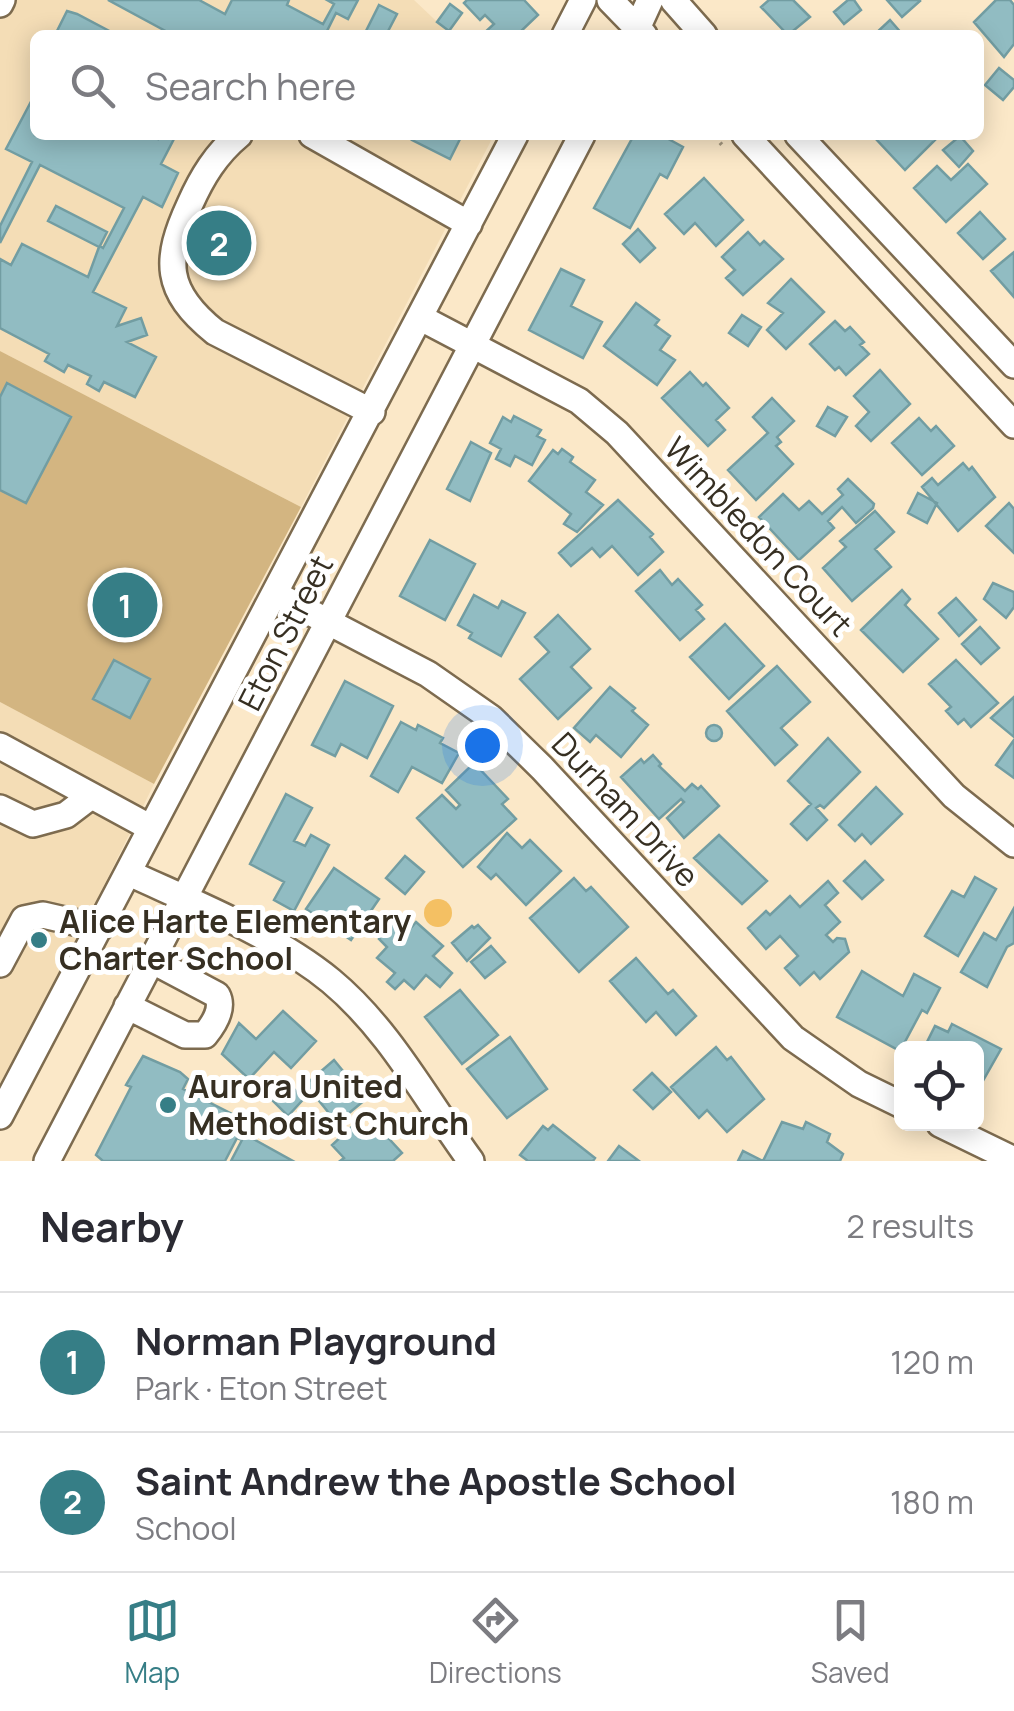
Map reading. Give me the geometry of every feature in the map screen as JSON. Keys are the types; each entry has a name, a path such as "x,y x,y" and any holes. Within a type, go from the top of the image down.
{"street":[{"path":"568,30 583,0"},
{"path":"610,0 635,30"},
{"path":"639,30 650,0"},
{"path":"673,0 700,30"},
{"path":"233,140 198,184 174,238 171,266 175,281 195,316 215,332 372,412"},
{"path":"321,140 469,224"},
{"name":"Eton Street","path":"0,1116 512,140"},
{"name":"Eton Street","path":"47,1161 579,140"},
{"path":"750,140 1014,425"},
{"path":"803,140 1014,365"},
{"name":"Wimbledon Court","path":"421,318 579,401 616,432 954,796 1014,844"},
{"name":"Durham Drive","path":"275,594 428,674 491,718 793,1038 859,1084 894,1101"},
{"path":"0,746 151,828"},
{"path":"0,808 34,824 66,815 92,796"},
{"path":"129,873 257,936 330,980 389,1044 471,1161"},
{"path":"0,964 24,919 42,915 100,928"},
{"path":"127,1006 193,1037 205,1035 211,1027 220,1006 215,993 151,960"},
{"path":"954,1131 1014,1160"}],"shaded area":[{"path":"0,0 414,0 446,30 30,30 30,140 491,140 301,507 0,351"},
{"path":"0,351 301,507 154,784 0,702"},
{"name":"Alice Harte Elementary Charter School","path":"0,702 154,784 0,1096"},
{"path":"438,899 448,903 452,913 448,923 438,927 428,923 424,913 428,903"}],"building":[{"path":"108,0 199,0 225,14 232,0 289,0 287,5 323,24 334,4 327,0 358,0 348,19 336,13 328,30 164,30"},
{"path":"524,0 538,15 522,30 487,30 494,24 485,15 480,20 464,3"},
{"path":"769,0 793,0 810,17 794,30 783,30 761,7"},
{"path":"848,0 854,0 861,10 844,24 834,12"},
{"path":"887,0 919,0 920,1 902,17"},
{"path":"996,0 1010,0 1014,5 1014,44 1004,57 984,30 974,22"},
{"path":"450,4 462,13 450,30 437,22"},
{"path":"379,5 397,14 389,30 366,30"},
{"path":"67,11 107,30 58,30"},
{"path":"890,20 899,30 879,30"},
{"path":"999,68 1014,80 1014,87 1003,100 985,85"},
{"path":"30,103 30,140 173,140 161,164 178,173 162,207 143,197 93,292 126,308 117,326 141,318 147,335 127,342 156,357 135,397 104,382 99,391 87,384 91,376 68,365 64,372 45,361 49,354 0,328 0,259 11,265 22,244 88,277 99,247 48,221 56,206 107,232 100,246 103,248 124,208 40,165 0,243 0,226 32,162 6,149"},
{"path":"412,140 460,140 450,159"},
{"path":"631,140 670,140 683,147 667,178 660,174 630,228 594,208"},
{"path":"877,140 935,140 905,170"},
{"path":"955,140 963,140 973,151 959,167 943,150"},
{"path":"968,164 987,184 946,222 914,188 937,166 951,180"},
{"path":"704,178 743,220 716,246 695,223 684,234 665,214"},
{"path":"980,212 1005,239 983,259 958,233"},
{"path":"638,229 655,248 640,262 623,244"},
{"path":"748,232 783,259 743,295 726,278 735,270 722,257"},
{"path":"1014,252 1014,297 991,271"},
{"path":"561,269 584,280 571,306 602,322 583,358 529,330"},
{"path":"791,279 824,312 786,349 767,330 783,313 768,303"},
{"path":"636,303 659,320 655,325 670,336 660,350 675,360 657,385 604,346"},
{"path":"742,315 761,327 748,346 729,333"},
{"path":"835,321 845,331 850,327 869,354 846,375 839,367 835,370 810,344"},
{"path":"880,370 910,404 871,441 856,426 869,412 854,396"},
{"path":"690,372 729,408 716,420 725,430 708,446 662,398"},
{"path":"7,383 71,417 26,503 0,490 0,397"},
{"path":"772,398 794,421 777,437 781,442 776,446 793,464 756,500 728,470 768,433 753,417"},
{"path":"828,407 847,417 835,436 817,426"},
{"path":"514,416 541,430 537,436 545,440 532,465 515,456 510,466 496,459 501,449 490,443 503,417 511,422"},
{"path":"919,418 931,431 936,426 954,446 922,475 892,443"},
{"path":"471,442 491,453 470,501 447,489"},
{"path":"562,449 573,457 570,462 595,480 586,492 603,505 577,532 564,524 571,514 529,481 553,450 558,454"},
{"path":"963,463 969,470 972,467 995,497 958,531 922,487 932,478 938,485"},
{"path":"848,479 874,504 873,508 856,523 842,507 828,521 834,528 799,560 759,517 783,494 799,510 809,501 822,514 843,495 838,489"},
{"path":"918,493 937,503 927,523 908,513"},
{"path":"618,500 653,534 650,537 663,552 638,575 612,546 600,557 592,548 571,566 559,553"},
{"path":"1009,503 1014,509 1014,553 986,526"},
{"path":"875,511 894,532 875,549 891,567 852,601 823,568 846,547 840,541"},
{"path":"430,540 475,564 445,620 400,596"},
{"path":"660,570 672,585 678,579 702,605 696,610 704,619 680,640 636,591"},
{"path":"993,583 1014,592 1014,607 1006,618 984,599"},
{"path":"902,590 910,599 905,605 938,639 903,672 861,630"},
{"path":"474,595 498,608 502,601 525,613 501,656 469,638 472,633 458,625"},
{"path":"956,598 976,620 959,636 939,613"},
{"path":"116,605 148,622 148,632 140,638 107,621 109,611"},
{"path":"558,615 590,649 571,667 591,688 558,719 520,679 549,652 535,637"},
{"path":"725,624 764,666 729,699 690,657"},
{"path":"980,627 999,648 981,664 962,644"},
{"path":"114,660 150,679 130,718 93,699"},
{"path":"956,660 998,703 971,727 964,719 958,724 946,711 951,707 929,684"},
{"path":"777,666 810,702 781,728 797,745 775,765 727,711"},
{"path":"345,681 393,706 367,758 341,744 335,756 312,745"},
{"path":"610,687 648,725 621,757 596,735 590,742 574,728"},
{"path":"1014,697 1014,737 991,718"},
{"path":"401,722 416,730 418,725 443,738 440,743 459,753 442,783 412,767 398,792 371,776"},
{"path":"714,725 722,733 714,741 706,733"},
{"path":"828,738 860,772 824,808 816,808 827,820 807,840 791,824 811,804 788,781"},
{"path":"1014,740 1014,778 996,765"},
{"path":"653,755 685,791 692,784 698,789 701,786 719,806 684,838 667,818 684,802 681,799 659,819 621,777 641,759 644,763"},
{"path":"474,763 508,799 502,804 516,819 463,867 417,818 442,795 456,809 460,805 446,790"},
{"path":"876,787 902,814 871,844 862,834 855,841 839,825"},
{"path":"286,794 312,808 294,841 305,846 311,835 329,845 294,911 274,900 284,882 250,864"},
{"path":"507,833 522,848 530,840 561,871 526,905 496,874 491,879 478,867"},
{"path":"719,835 767,881 742,904 694,858"},
{"path":"405,856 424,872 405,894 386,878"},
{"path":"865,861 883,880 862,899 844,881"},
{"path":"334,868 379,899 351,940 306,909"},
{"path":"975,877 996,889 958,956 925,936 952,891 964,897"},
{"path":"574,878 586,891 591,887 628,927 579,972 530,918"},
{"path":"828,881 838,893 825,905 840,922 826,935 833,942 845,939 849,952 820,979 814,972 800,985 785,968 798,956 780,936 766,949 748,928 790,896 800,907"},
{"path":"1014,908 1014,943 1007,947 987,987 961,972 984,933 996,940"},
{"path":"416,922 443,946 433,956 452,973 440,987 426,975 414,989 404,980 395,989 387,982 395,973 377,958 387,947 379,939 393,923 406,934"},
{"path":"478,925 490,938 467,961 452,943"},
{"path":"491,946 505,962 485,978 471,962"},
{"path":"636,958 668,994 673,990 696,1016 676,1035 656,1012 646,1022 610,981"},
{"path":"862,971 903,996 914,974 940,988 927,1013 922,1010 905,1041 894,1041 894,1048 837,1017"},
{"path":"460,990 498,1035 462,1064 425,1017"},
{"path":"283,1011 316,1041 291,1068 274,1052 249,1079 222,1054 239,1023 256,1039"},
{"path":"952,1024 1001,1049 984,1079 984,1041 928,1041 935,1026 948,1032"},
{"path":"510,1037 547,1089 507,1118 467,1069"},
{"path":"716,1047 727,1060 731,1057 764,1099 727,1132 707,1110 699,1118 671,1087"},
{"name":"Aurora United Methodist Church","path":"143,1056 180,1072 188,1079 183,1089 246,1121 241,1130 248,1136 293,1161 231,1161 242,1140 237,1138 225,1161 103,1161 96,1155"},
{"path":"334,1060 366,1099 337,1123 311,1091 288,1116 270,1098 286,1081 297,1092"},
{"path":"652,1073 671,1092 653,1109 634,1090"},
{"path":"358,1121 371,1135 379,1128 402,1153 393,1161 340,1161 344,1158 332,1145"},
{"path":"782,1122 803,1129 806,1122 830,1134 827,1142 843,1154 840,1161 763,1161"},
{"path":"553,1125 595,1158 593,1161 528,1161 520,1155 543,1126 548,1130"},
{"path":"619,1146 639,1161 608,1161"},
{"path":"743,1151 763,1161 738,1161"}],"place":[{"name":"Saint Andrew the Apostle School","path":"219,243"},
{"name":"Norman Playground","path":"125,605"},
{"name":"Alice Harte Elementary Charter School","path":"39,940"},
{"name":"Aurora United Methodist Church","path":"168,1105"}]}
